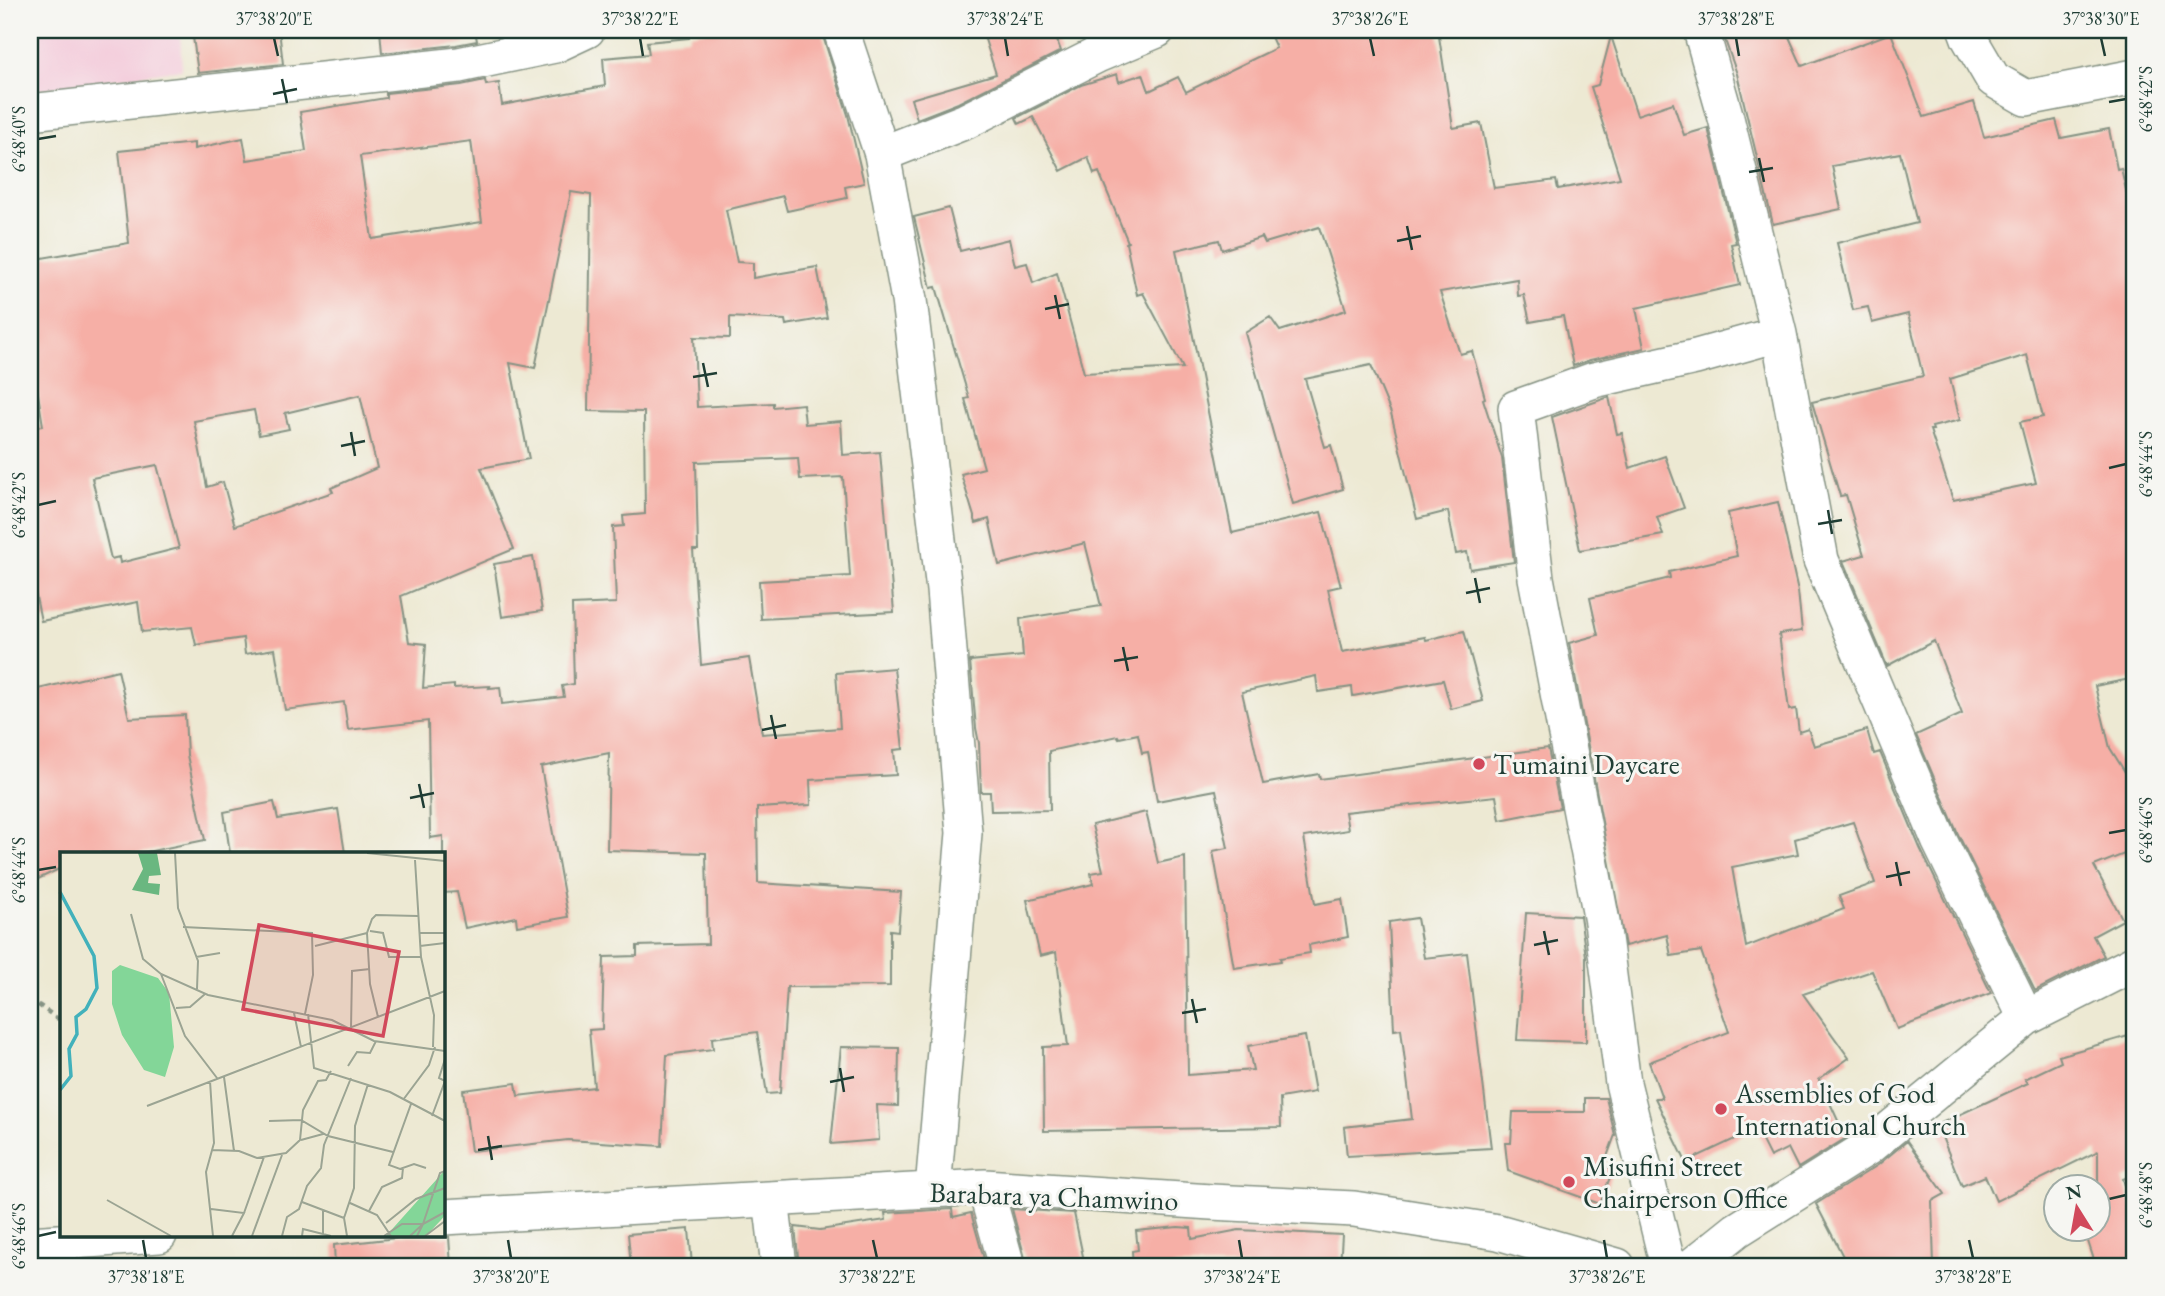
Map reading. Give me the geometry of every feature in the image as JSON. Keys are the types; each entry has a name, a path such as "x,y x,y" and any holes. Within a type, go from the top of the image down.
{"street":[{"path":"30,112 458,65 555,45 587,30"},
{"path":"841,30 881,154 909,300 944,590 964,833 933,1189"},
{"path":"881,154 966,121 1097,55 1157,30"},
{"path":"1701,30 1726,118 1779,334 1821,560 1939,840 2025,1018"},
{"path":"1966,30 1993,79 2026,97 2135,77"},
{"path":"1668,1266 1623,1083 1602,922 1536,578 1516,408 1594,380 1696,357 1779,334"},
{"path":"1692,1266 1737,1230 1867,1148 2025,1018 2135,963"},
{"path":"985,1187 1007,1266"},
{"name":"Barabara ya Chamwino","path":"444,1217 985,1187 1354,1209 1497,1232 1617,1266"},
{"path":"771,1199 779,1266"},
{"path":"30,1244 145,1236"}],"path":[{"path":"30,999 60,1020"}],"shaded area":[{"path":"30,30 180,30 182,69 30,91"}],"building":[{"path":"192,30 279,30 283,64 198,73"},
{"path":"380,30 475,30 477,41 382,53"},
{"path":"711,30 821,30 848,115 864,183 845,187 847,198 787,211 783,196 726,210 737,262 753,263 753,278 817,267 827,318 786,325 785,320 730,317 730,338 694,337 697,407 773,403 773,407 803,404 805,424 841,421 843,455 880,452 894,612 761,619 759,581 850,576 843,477 800,479 798,458 696,462 698,550 693,550 701,665 749,658 762,734 840,728 836,673 894,668 903,749 894,750 896,775 810,780 811,805 757,808 758,883 901,892 898,931 890,930 890,986 787,987 780,1093 767,1094 757,1032 712,1038 713,1049 667,1055 662,1146 568,1140 471,1151 463,1090 516,1083 518,1096 594,1087 589,1030 602,1029 604,957 637,956 637,946 708,944 706,853 607,850 609,753 541,767 568,917 517,926 516,917 465,928 457,892 444,893 443,836 430,838 428,721 348,730 344,702 285,710 275,649 245,654 243,638 196,645 192,627 142,632 138,602 41,621 35,592 30,593 30,428 43,426 30,342 30,260 129,243 119,151 194,143 194,149 243,138 247,160 306,151 300,112 386,98 386,93 485,80 486,85 499,83 502,105 605,86 603,58 649,54 647,42 689,38 689,34","holes":["471,141 482,222 372,239 360,156","571,192 591,195 588,411 644,412 645,514 623,516 624,526 613,527 616,603 572,605 574,684 562,686 564,697 502,704 500,687 454,688 454,685 423,688 426,644 409,642 401,596 514,549 481,468 529,459 510,363 535,368","360,395 377,468 331,488 333,492 235,526 223,482 207,487 194,421 254,410 259,435 289,429 285,413","157,465 179,548 120,563 119,557 111,559 92,478"]},
{"path":"982,30 1053,30 1061,51 958,103 917,119 911,99 996,74"},
{"path":"1268,30 1438,30 1453,128 1481,123 1494,188 1556,180 1558,189 1620,178 1591,87 1598,85 1611,36 1637,115 1673,103 1684,135 1708,128 1736,243 1731,244 1740,285 1636,308 1644,348 1573,366 1563,316 1530,322 1524,295 1518,296 1517,279 1440,292 1460,354 1472,351 1485,398 1483,399 1502,458 1514,562 1470,569 1467,552 1456,554 1448,511 1417,519 1391,413 1371,365 1305,379 1325,447 1331,445 1343,489 1293,504 1245,333 1270,317 1280,331 1346,310 1319,227 1265,243 1262,237 1222,250 1219,240 1176,250 1232,533 1321,512 1341,586 1328,589 1342,652 1425,637 1426,640 1464,631 1483,701 1451,709 1443,680 1353,696 1352,687 1318,692 1316,676 1242,692 1263,784 1319,774 1320,779 1548,748 1560,808 1500,820 1496,796 1345,812 1348,830 1304,837 1315,904 1342,899 1348,937 1309,945 1310,953 1280,958 1281,961 1234,968 1213,851 1228,848 1216,790 1157,801 1148,752 1142,753 1138,734 1049,751 1050,810 991,811 990,792 981,792 979,743 970,661 1023,656 1020,619 1101,606 1085,543 999,565 989,519 976,523 961,474 984,468 965,399 969,398 936,287 931,288 914,217 949,208 960,251 1009,239 1015,266 1027,263 1033,283 1057,273 1084,373 1183,368 1143,293 1137,295 1126,243 1128,242 1099,172 1094,174 1088,157 1061,171 1033,117 1019,124 1016,118 1081,85 1117,74 1119,82 1143,74 1149,91 1178,77 1186,92 1276,48"},
{"path":"1748,30 1786,30 1802,66 1891,33 1924,117 1974,102 1984,137 2056,120 2061,138 2109,129 2117,169 2121,168 2135,230 2135,678 2095,686 2110,748 2135,788 2135,828 2126,834 2132,851 2094,866 2123,920 2093,936 2104,956 2035,991 1957,832 1916,735 1962,714 1934,641 1887,666 1843,561 1864,555 1846,495 1840,496 1812,402 1923,376 1908,314 1872,323 1868,307 1853,310 1837,243 1917,223 1900,153 1832,166 1841,209 1773,224 1737,74 1725,40","holes":["2027,355 2043,417 2020,422 2036,483 1953,500 1930,430 1933,430 1932,427 1960,420 1950,379"]},
{"path":"1609,397 1617,434 1622,433 1630,468 1665,456 1684,508 1657,517 1663,535 1580,550 1552,417"},
{"path":"1778,502 1798,591 1802,631 1779,634 1789,710 1796,709 1799,732 1808,729 1814,746 1867,730 1874,754 1880,752 1920,848 1991,993 1897,1029 1872,971 1803,994 1849,1058 1819,1079 1846,1138 1798,1168 1788,1148 1770,1157 1756,1129 1686,1162 1655,1098 1662,1098 1649,1062 1729,1032 1701,951 1671,956 1667,935 1625,946 1569,643 1598,635 1590,598 1670,578 1669,572 1737,556 1728,513","holes":["1853,822 1875,883 1839,896 1844,909 1746,947 1732,867 1798,854 1795,839"]},
{"path":"533,557 542,611 502,617 494,564"},
{"path":"118,670 129,718 185,715 187,755 205,840 147,852 60,852 60,868 30,883 30,691"},
{"path":"274,802 278,819 338,809 345,852 230,852 224,812"},
{"path":"1146,812 1158,863 1185,857 1188,1075 1253,1070 1248,1046 1305,1036 1315,1092 1280,1098 1281,1127 1044,1131 1043,1047 1068,1046 1056,952 1040,956 1027,900 1093,884 1091,873 1103,871 1092,825"},
{"path":"1526,913 1580,916 1586,956 1586,1042 1517,1040"},
{"path":"1417,918 1424,958 1467,953 1491,1148 1347,1156 1344,1127 1412,1119 1401,1029 1394,1030 1389,922"},
{"path":"2135,1034 2135,1175 2123,1179 2135,1217 2135,1266 2096,1266 2089,1244 2112,1244 2112,1174 2098,1174 2098,1151 2051,1174 2042,1174 2042,1178 1996,1201 1985,1176 1962,1186 1937,1125 2028,1083 2025,1079 2061,1062 2059,1056"},
{"path":"841,1047 899,1048 898,1106 877,1105 879,1140 831,1144"},
{"path":"1585,1098 1606,1098 1615,1135 1604,1165 1613,1169 1600,1204 1508,1171 1505,1143 1511,1143 1513,1112 1585,1112"},
{"path":"1907,1141 1945,1194 1932,1201 1934,1266 1848,1266 1816,1204 1878,1165"},
{"path":"952,1209 953,1217 971,1213 986,1266 799,1266 795,1227 820,1230 886,1220 885,1213"},
{"path":"1012,1209 1074,1213 1085,1266 1027,1266"},
{"path":"1191,1228 1192,1239 1239,1230 1342,1235 1340,1266 1133,1266 1132,1251 1138,1250 1136,1231"},
{"path":"689,1229 692,1266 631,1266 628,1234"},
{"path":"449,1237 451,1266 335,1266 334,1245 396,1238"}],"place":[{"name":"Tumaini Daycare","path":"1479,764"},
{"name":"Assemblies of God International Church","path":"1721,1109"},
{"name":"Misufini Street Chairperson Office","path":"1569,1182"}]}
